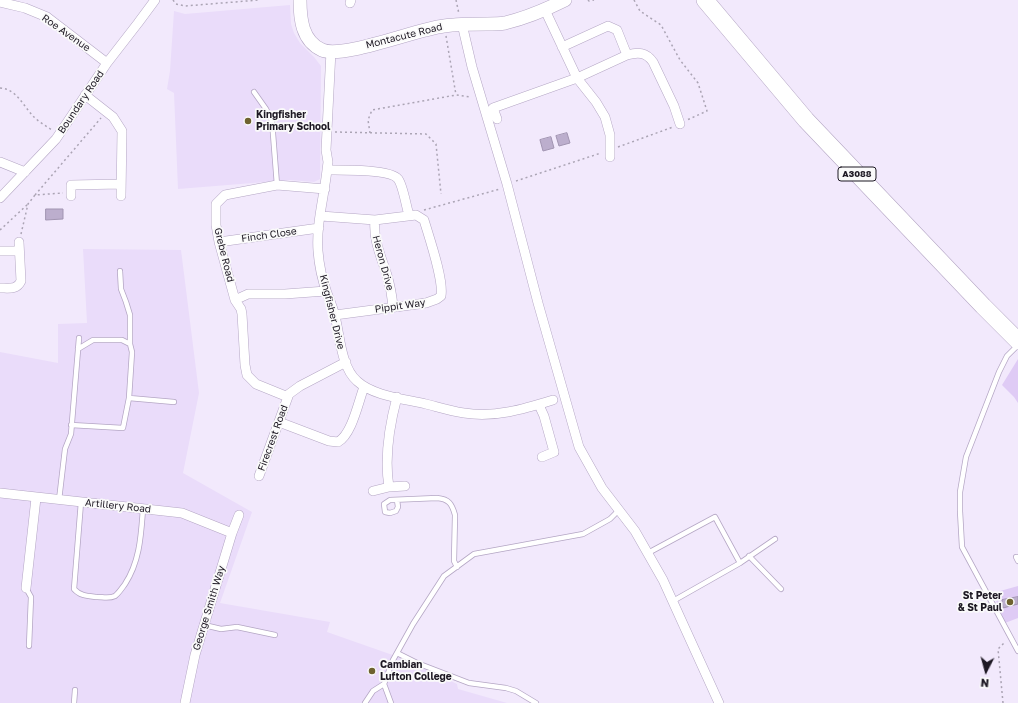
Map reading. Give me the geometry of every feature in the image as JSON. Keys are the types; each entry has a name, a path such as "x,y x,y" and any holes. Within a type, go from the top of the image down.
{"highway":[{"name":"A3088","path":"704,0 806,120 1018,341"}],"street":[{"name":"Boundary Road","path":"0,198 59,135 107,62 154,0"},
{"path":"300,0 301,24 305,34 322,50 331,52"},
{"name":"Montacute Road","path":"331,52 363,47 422,30 444,26 462,24 502,24 545,10 565,0"},
{"name":"Roe Avenue","path":"0,2 27,4 47,17 107,62"},
{"path":"545,10 576,78 596,102 605,117 610,135 610,153"},
{"path":"462,24 472,66 507,186 579,447 602,488 635,531 663,580 719,703"},
{"path":"562,47 608,26 617,30 627,55"},
{"name":"Kingfisher Drive","path":"331,52 326,150 328,162 319,228 318,253 326,291 335,315 342,353 356,380 364,387"},
{"path":"493,108 576,78 637,52 650,57 674,106 680,124"},
{"path":"479,71 497,119"},
{"path":"85,95 113,117 122,131 121,196"},
{"path":"0,162 25,172"},
{"path":"321,216 375,220 413,215 398,178 393,175 377,172 327,170"},
{"path":"71,194 71,185 121,184"},
{"name":"Grebe Road","path":"288,397 256,384 247,375 241,309 235,300 219,242 216,225 216,204 225,195 277,185 325,190"},
{"name":"Pippit Way","path":"335,315 426,302 437,299 441,296 442,288 436,260 424,220 420,216 413,215"},
{"name":"Heron Drive","path":"375,220 376,243 390,285 393,306"},
{"name":"Finch Close","path":"219,242 319,228"},
{"path":"0,251 19,246 21,281 19,286 15,288 0,288"},
{"path":"235,300 248,294 285,294 326,291"},
{"name":"Firecrest Road","path":"259,476 288,397 300,386 346,362"},
{"path":"278,422 329,441 338,442 343,439 348,432 364,387 380,393 464,413 486,415 505,413 554,400"},
{"path":"389,487 386,470 390,423 397,397"},
{"path":"539,405 554,452 542,457"},
{"path":"373,491 389,487 405,486"},
{"name":"Artillery Road","path":"0,493 182,513 232,533"},
{"path":"26,588 36,498"},
{"name":"George Smith Way","path":"185,703 195,655 232,533 239,515"}],"lane":[{"path":"254,92 266,109 272,121 277,185"},
{"path":"72,425 124,428 129,398 132,352 130,344 130,315 121,290 120,271"},
{"path":"59,500 65,449 72,425 79,338"},
{"path":"78,349 93,340 122,340 130,344"},
{"path":"1018,345 1007,356 999,372 966,457 960,492 962,548 1018,651"},
{"path":"129,398 174,402"},
{"path":"397,500 437,498 450,501 455,515 454,561 457,567"},
{"path":"81,502 74,589 83,595 108,598 114,596 120,591 132,573 137,558 143,509"},
{"path":"365,703 373,691 384,684 397,653 444,576 474,554 583,534 610,519 619,510"},
{"path":"648,553 715,517 740,562"},
{"path":"673,601 740,562 775,539"},
{"path":"749,556 781,589"},
{"path":"1018,557 1016,557 1018,561"},
{"path":"26,588 31,597 28,646"},
{"path":"204,625 221,629 237,627 275,635"},
{"path":"397,653 417,663 469,683 506,688 516,691 536,703"},
{"path":"384,684 391,703"},
{"path":"74,703 75,690"}],"path":[{"path":"173,0 176,4 185,6 260,0"},
{"path":"456,0 462,24"},
{"path":"588,0 589,2 594,0"},
{"path":"444,26 456,95"},
{"path":"0,88 12,92 19,98 34,117 59,135"},
{"path":"370,133 368,120 372,110 456,95 474,98 481,95"},
{"path":"0,230 28,204 106,112"},
{"path":"327,131 426,134 436,144 442,194"},
{"path":"413,215 610,153"},
{"path":"35,195 71,194"},
{"path":"19,246 28,204"},
{"path":"1003,703 998,649 1010,638"}],"shaded area":[{"name":"Kingfisher Primary School","path":"290,5 291,24 294,33 300,43 321,66 320,179 314,182 290,180 178,189 174,93 167,89 170,71 174,11 185,14"},
{"path":"83,249 181,250 199,393 183,473 252,512 220,603 330,622 327,632 404,659 457,684 458,689 507,703 0,703 0,352 58,363 58,324 87,323"},
{"path":"1018,359 1018,403 1002,385"},
{"path":"1018,586 1018,618 1005,623 993,593"}],"building":[{"path":"567,133 570,143 559,146 556,136"},
{"path":"551,137 554,148 543,151 540,140"},
{"path":"46,209 63,209 63,219 46,220"},
{"name":"St Peter & St Paul","path":"1018,597 1018,604 1003,608 1002,600"}],"place":[{"name":"Kingfisher Primary School","path":"248,121"},
{"name":"St Peter & St Paul","path":"1010,602"},
{"name":"Cambian Lufton College","path":"372,671"}]}
